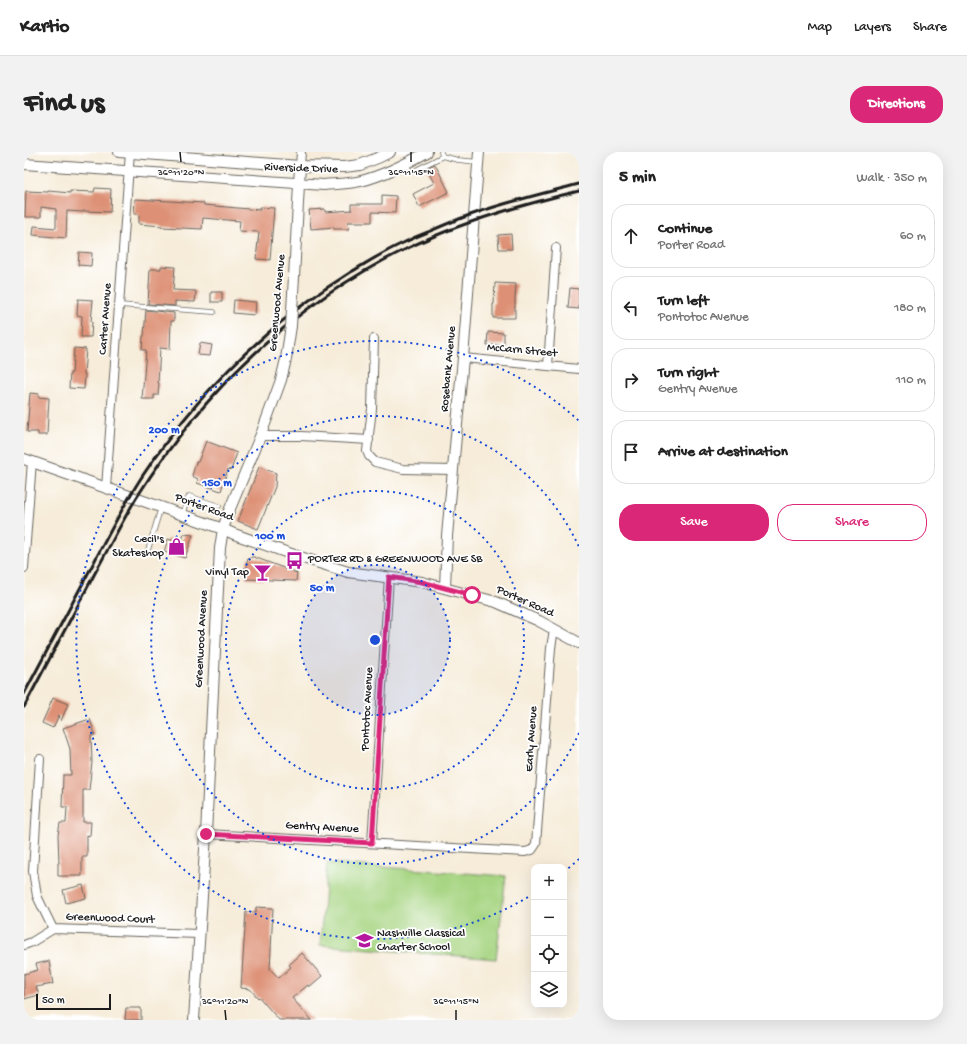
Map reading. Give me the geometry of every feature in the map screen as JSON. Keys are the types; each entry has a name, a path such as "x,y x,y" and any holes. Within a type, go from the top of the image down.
{"street":[{"name":"Riverside Drive","path":"119,152 200,155 300,166 344,167 360,165 390,152"},
{"name":"Carter Avenue","path":"106,488 130,152"},
{"name":"Greenwood Avenue","path":"194,1020 206,834 220,554 223,528 281,380 286,359 291,326 301,152"},
{"name":"Riverside Drive","path":"24,164 324,185 361,181 397,168 427,152"},
{"path":"198,176 200,155"},
{"name":"Rosebank Avenue","path":"445,588 447,536 479,157"},
{"path":"548,366 556,248"},
{"path":"374,339 372,409 367,451 369,456 375,462 403,469 453,470"},
{"name":"McCarn Street","path":"463,358 579,369"},
{"path":"260,436 301,436 369,440"},
{"path":"24,568 28,460"},
{"name":"Porter Road","path":"28,460 223,528 234,534 284,552 348,572 422,582 496,602 539,621 579,643"},
{"name":"Pontotoc Avenue","path":"372,843 389,577"},
{"name":"Early Avenue","path":"532,850 536,844 551,648 554,629"},
{"path":"40,759 33,871 37,896 53,929"},
{"name":"Gentry Avenue","path":"206,834 525,852 532,850"},
{"name":"Greenwood Court","path":"24,945 32,942 53,929 199,934"}],"lane":[{"path":"406,164 410,171 414,171 441,154 458,160 479,157"},
{"path":"119,305 214,312"},
{"path":"182,514 189,496 218,506"},
{"path":"148,550 161,507"}],"green space":[{"path":"327,863 506,876 496,959 320,945"}],"building":[{"path":"435,164 449,192 419,207 413,194 434,183 426,168"},
{"path":"95,188 111,189 110,212 67,211 66,238 33,235 34,226 56,228 56,209 41,207 41,217 25,217 26,191 70,193 70,191 94,192"},
{"path":"382,195 396,196 395,213 372,212 372,222 348,222 349,229 334,229 334,227 311,229 309,210 325,209 325,212 352,210 351,204 382,204"},
{"path":"135,199 204,203 204,205 260,210 260,207 274,208 270,260 256,259 259,232 239,231 240,221 203,218 202,229 139,224 139,214 134,214"},
{"path":"511,234 512,249 499,249 498,235"},
{"path":"79,252 92,253 91,266 78,265"},
{"path":"161,266 175,267 173,290 196,291 195,302 175,301 175,306 148,304 150,269 161,269"},
{"path":"495,283 516,284 515,318 493,318"},
{"path":"570,288 579,289 579,309 568,308"},
{"path":"211,292 222,292 222,302 211,302"},
{"path":"78,299 93,300 91,337 81,337 82,316 77,315"},
{"path":"234,300 256,302 255,315 233,313"},
{"path":"146,310 174,313 174,321 171,321 170,349 160,348 158,395 154,395 154,399 142,399 146,350 142,350"},
{"path":"488,332 504,333 504,345 487,345"},
{"path":"200,343 212,345 210,356 198,355"},
{"path":"74,348 86,349 84,389 69,388"},
{"path":"30,393 39,394 38,397 49,398 47,435 38,435 38,432 27,432"},
{"path":"206,441 237,453 231,470 228,469 221,491 197,483 198,479 192,476 196,462 198,462"},
{"path":"259,467 276,473 275,487 258,529 238,521"},
{"name":"Cecil's Skateshop","path":"184,534 193,535 185,558 164,552 168,539 181,543"},
{"path":"252,557 297,573 296,581 246,579 247,562 248,559"},
{"path":"53,698 68,704 61,721 59,715 53,728 42,723"},
{"path":"90,719 95,735 91,736 92,762 89,790 83,790 83,822 91,822 90,836 87,835 87,857 82,857 82,876 58,876 58,835 60,823 66,823 67,807 62,807 63,775 71,775 70,749 63,728"},
{"path":"83,885 86,898 66,903 63,890"},
{"path":"256,907 273,908 270,969 279,978 291,967 289,965 302,953 322,976 292,998 312,1020 279,1020 250,989 241,988 246,912 256,912"},
{"path":"49,961 53,984 36,987 39,995 24,999 24,974 38,970 36,964"},
{"path":"126,1008 141,1008 141,1020 125,1020"}],"railway":[{"path":"24,694 116,521 141,478 162,447 209,390 262,338 290,314 320,292 396,246 470,215 514,201 579,184"},
{"path":"24,707 137,497 163,458 191,422 254,354 289,324 326,296 365,271 406,249 469,222 535,202 579,191"}],"place":[{"name":"Cecil's Skateshop","path":"177,547"},
{"name":"PORTER RD & GREENWOOD AVE SB","path":"295,560"},
{"name":"Vinyl Tap","path":"262,573"},
{"name":"Nashville Classical Charter School","path":"364,941"}],"route":[{"path":"206,834 372,843 389,577 422,582 472,595"}]}
